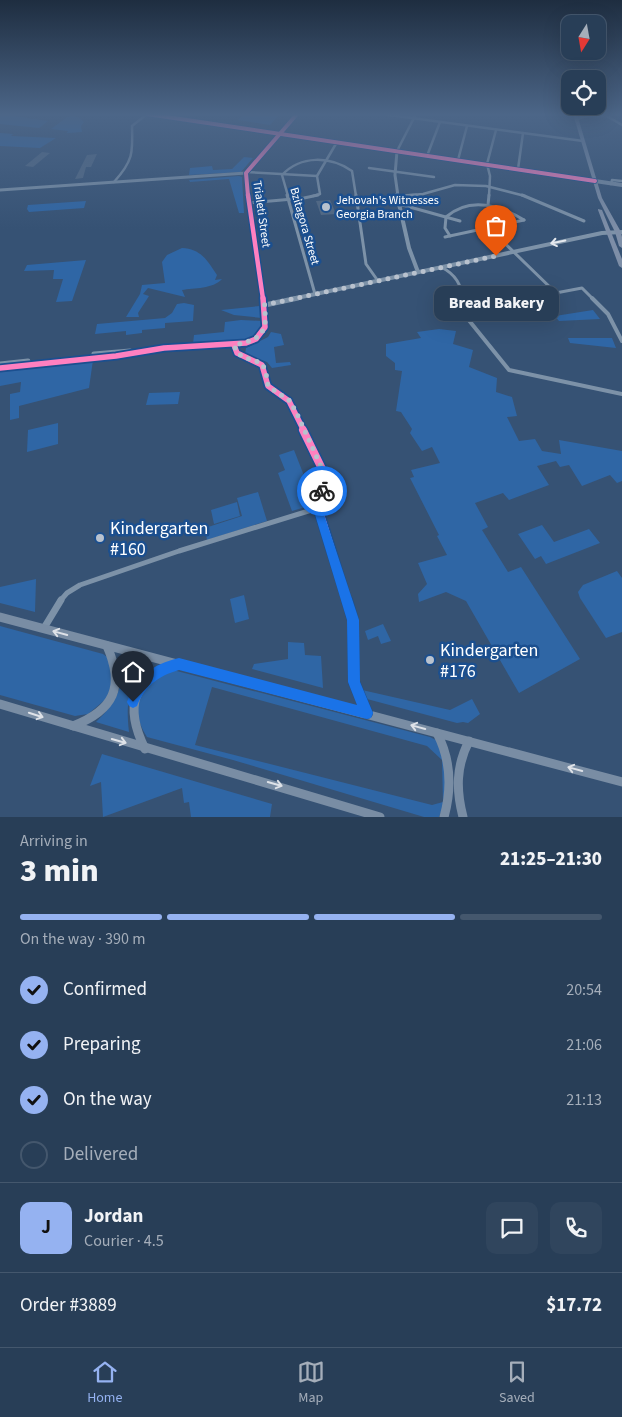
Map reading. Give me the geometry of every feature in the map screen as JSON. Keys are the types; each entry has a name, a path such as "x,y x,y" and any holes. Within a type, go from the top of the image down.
{"main road":[{"path":"586,152 600,198 620,232 622,246"},
{"path":"595,181 622,185"},
{"path":"600,198 598,202 622,266"},
{"path":"0,617 622,782"},
{"path":"72,726 87,722 95,717 114,693 117,684 117,667 107,646"},
{"path":"145,748 139,738 134,720 134,696 148,678 155,673 179,664"},
{"path":"0,704 380,817"},
{"path":"437,733 443,744 449,768 449,797 444,817"},
{"path":"463,817 458,796 457,772 462,752 469,741"}],"street":[{"path":"114,182 126,169 133,152"},
{"name":"Trialeti Street","path":"234,345 256,339 265,327 264,305 248,203 246,172 263,152"},
{"path":"248,203 320,194 317,176 330,152"},
{"path":"397,152 394,159 394,171 397,196 418,272"},
{"path":"404,152 595,181"},
{"path":"428,156 429,152"},
{"path":"458,160 460,152"},
{"path":"488,205 490,176 487,164 490,152"},
{"path":"518,169 520,152"},
{"name":"Bzitagora Street","path":"314,294 282,175 289,167 301,162 325,160 345,166 352,171 366,264 378,281"},
{"path":"369,168 434,177"},
{"path":"0,190 246,172 317,176"},
{"path":"611,184 612,180 622,181"},
{"path":"397,196 423,194 450,186 490,187 520,194 584,221 520,194 490,187"},
{"path":"400,204 460,221"},
{"path":"445,237 450,236 489,228 524,220 506,210 488,205 460,207 449,213 446,218 445,228 450,236"},
{"path":"489,228 556,293"},
{"path":"264,305 610,232 620,232"},
{"path":"441,268 455,277 462,286 462,311 509,370 570,381 622,394"},
{"path":"462,311 582,288 608,314 622,341"},
{"path":"0,364 118,351 234,345 237,353 262,363 266,368 268,386 290,401 324,473 318,508 353,620 354,682 367,713"},
{"path":"0,368 116,356 140,351"},
{"path":"44,629 62,597 69,590 80,585 179,551 318,508"}],"shaded area":[{"path":"244,157 253,158 241,172 189,175 190,168 212,166 213,170 232,169"},
{"path":"242,177 244,213 239,213 229,179 190,182 189,180"},
{"path":"86,201 84,208 29,212 27,209 28,205"},
{"path":"182,248 189,249 203,256 217,275 215,280 222,279 214,285 182,290 185,297 148,288 143,294 149,296 138,313 139,317 126,317 140,294 142,285 165,283 162,262 167,255"},
{"path":"86,260 72,301 56,302 63,279 53,279 54,270 24,271 27,265"},
{"path":"177,304 194,305 193,321 165,323 165,328 142,330 142,333 126,335 126,331 95,334 97,324 165,318 172,313"},
{"path":"260,306 262,318 234,315 221,310"},
{"path":"593,310 600,319 559,321 555,316"},
{"path":"241,320 262,321 262,326 257,333 241,342 193,344 194,335 224,332 225,322"},
{"path":"439,329 456,331 453,344 473,350 469,367 497,378 496,392 512,397 517,416 507,417 519,441 535,439 542,451 561,454 559,440 622,451 622,481 617,483 610,475 582,486 569,465 560,467 556,461 537,466 549,485 509,500 503,493 475,503 488,527 482,530 508,572 521,567 580,659 519,693 466,601 446,592 419,602 418,594 427,584 418,563 447,555 410,478 414,477 411,470 440,463 432,447 422,451 410,433 412,429 401,412 396,411 402,371 395,370 395,363 386,356 386,344 421,338 417,332"},
{"path":"271,332 281,334 284,345 274,347 276,363 290,362 291,365 272,368 267,362 245,354 246,348 268,337"},
{"path":"568,338 612,338 616,348 570,343"},
{"path":"93,360 89,388 19,406 19,418 10,420 10,394 20,392 21,382 0,386 0,371"},
{"path":"180,392 178,404 146,405 149,393"},
{"path":"58,423 58,444 27,452 28,430"},
{"path":"294,450 310,491 304,493 309,506 292,511 278,473 285,470 279,455"},
{"path":"258,492 267,521 207,540 205,528 242,516 237,498"},
{"path":"237,502 240,516 214,524 211,510"},
{"path":"542,525 554,542 589,529 600,543 546,564 541,556 535,559 518,534"},
{"path":"617,571 622,578 622,632 606,638 578,592 583,585"},
{"path":"36,579 35,612 0,603 0,587"},
{"path":"244,595 249,619 235,623 230,599"},
{"path":"383,624 391,641 381,644 378,636 368,640 365,631"},
{"path":"0,626 103,654 107,657 113,674 106,699 88,714 75,716 0,695"},
{"path":"288,642 304,643 305,655 321,656 323,688 252,669 254,664 288,659"},
{"path":"121,658 152,667 137,682 130,695 128,703 129,732 96,722 109,708 118,693 122,668"},
{"path":"173,670 430,737 438,741 443,759 445,779 444,799 439,817 424,817 233,760 147,737 138,715 140,696 145,688 162,675","holes":["212,687 427,746 442,760 443,802 432,805 195,745"]},
{"path":"362,690 450,710 472,699 480,714 468,723 457,723 367,699"},
{"path":"102,754 272,804 270,817 191,817 189,802 184,803 182,788 103,817 101,782 90,786"}],"building":[{"path":"42,152 50,153 33,167 25,166"},
{"path":"97,154 91,167 86,167 83,178 75,179 87,155"},
{"name":"Jehovah's Witnesses Georgia Branch","path":"330,200 336,214 321,215 316,201"}],"cycle path":[{"path":"0,368 116,356 164,348 234,345 256,339 265,327 265,311 248,200 246,173 263,152"},
{"path":"402,152 595,181"},
{"path":"234,345 237,353 262,365 265,369 268,386 289,401 324,473 325,481 318,508 353,620 354,682 367,713"}],"way so far":[{"path":"322,491 324,473 290,401 268,386 266,368 262,363 237,353 234,345 256,339 262,333 265,327 266,311 264,305 496,256"}],"place":[{"name":"Jehovah's Witnesses Georgia Branch","path":"326,207"},
{"name":"Bread Bakery","path":"496,256"},
{"name":"Kindergarten #160","path":"100,538"},
{"name":"Kindergarten #176","path":"430,660"}],"route":[{"path":"133,702 137,691 148,678 164,668 179,664 367,713 354,682 353,620 318,508 322,491"}]}
